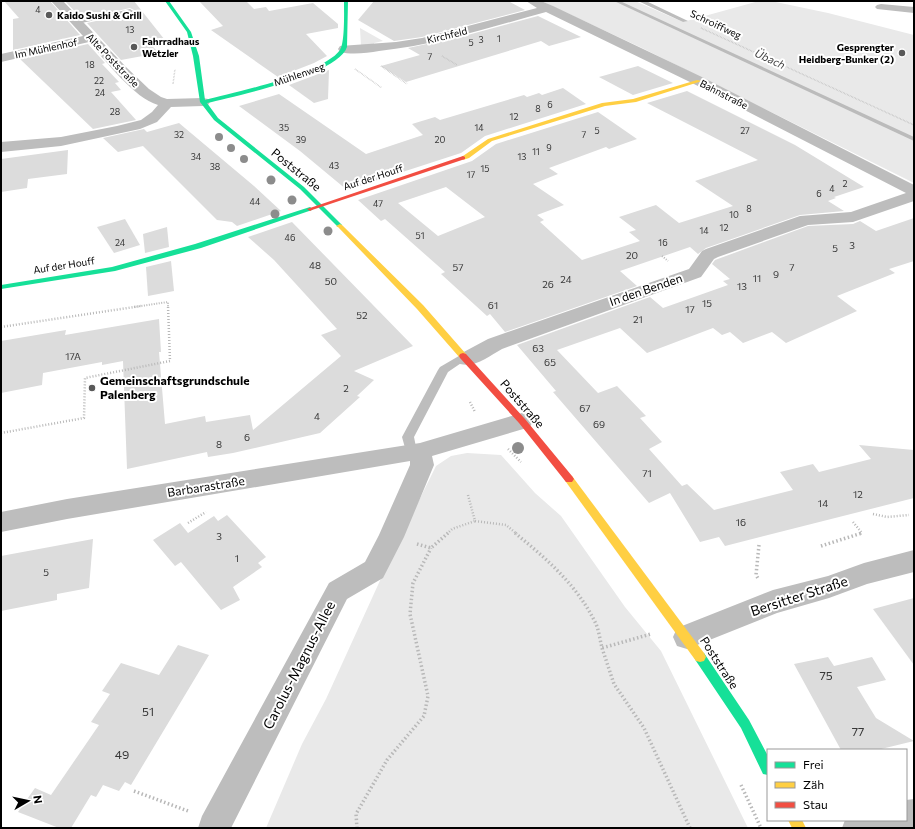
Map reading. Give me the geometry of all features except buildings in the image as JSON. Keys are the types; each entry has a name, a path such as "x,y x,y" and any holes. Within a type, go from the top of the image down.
{"main road":[{"path":"168,1 189,32 196,56 203,102"},
{"path":"344,49 346,1"},
{"name":"Mühlenweg","path":"203,102 308,73 326,65 336,58 344,49"},
{"name":"Auf der Houff","path":"1,286 112,269 198,246 467,157 490,140 604,104 634,101 698,80"},
{"name":"Poststraße","path":"203,102 216,119 302,188 321,206 420,307 522,421 579,491 688,637 745,724 767,767"}],"street":[{"name":"Alte Poststraße","path":"57,1 129,79 144,92 156,100 166,103 203,102"},
{"name":"Bahnstraße","path":"532,1 698,80 914,191"},
{"path":"881,7 914,10"},
{"name":"Kirchfeld","path":"344,49 363,50 397,46 442,37 549,8"},
{"name":"Im Mühlenhof","path":"1,58 91,38"},
{"path":"1,148 98,135 137,125 149,121 161,112 166,103"},
{"name":"In den Benden","path":"466,358 495,344 695,273 708,255 712,253 806,220 853,217 914,196"},
{"name":"Barbarastraße","path":"1,522 68,509 416,451 522,421"},
{"name":"Carolus-Magnus-Allee","path":"216,825 338,591 374,570 391,537 422,465 416,451"},
{"name":"Bersitter Straße","path":"688,637 773,602 829,587 864,574 914,561"},
{"path":"858,828 888,821"}],"lane":[{"name":"Schroiffweg","path":"640,1 685,21"},
{"path":"77,22 130,10"},
{"path":"416,451 408,437 444,370 466,358"}],"path":[{"name":"Schroiffweg","path":"685,21 914,125"},
{"path":"383,63 380,65 407,84"},
{"path":"352,67 382,88"},
{"path":"1,327 168,302 170,362 85,378 84,418 1,433"},
{"path":"468,495 476,521"},
{"path":"873,514 887,517 909,515"},
{"path":"357,828 356,814 386,760 424,716 428,696 410,614 413,583 431,548 452,529 476,521 506,525 545,557 576,591 596,625 614,684 644,728 690,828"},
{"path":"821,546 862,533 852,522"},
{"path":"391,537 431,548"},
{"path":"758,545 756,575 773,602"},
{"path":"602,648 655,632"},
{"path":"134,791 216,825"}],"shaded area":[{"path":"541,1 635,1 683,22 759,1 771,1 828,13 914,35 914,183 640,47"},
{"path":"360,28 383,41 374,43 374,45 361,47"},
{"path":"467,453 501,455 535,493 561,516 625,607 661,651 748,828 266,828 302,744 326,699 388,563 436,466 451,456"}],"waterway":[{"name":"Übach","path":"616,1 914,139"}],"traffic: fast":[{"path":"167,1 189,32 196,56 203,102"},
{"path":"203,102 279,82 319,68 334,59 344,47 346,1"},
{"path":"203,102 216,119 302,188 340,226"},
{"path":"1,287 112,269 198,246 310,209"},
{"path":"700,657 745,724 767,767"}],"traffic: slow":[{"path":"463,158 467,157 490,140 604,104 634,101 699,81"},
{"path":"340,226 420,307 463,356"},
{"path":"569,479 700,657"},
{"path":"796,821 799,828"}],"traffic: jam":[{"path":"310,209 463,158"},
{"path":"463,356 522,421 569,479"}],"place":[{"name":"Kaido Sushi & Grill","path":"49,15"},
{"name":"Fahrradhaus Wetzler","path":"134,47"},
{"name":"Gesprengter Heidberg-Bunker (2)","path":"902,53"},
{"name":"Gemeinschaftsgrundschule Palenberg","path":"92,388"}]}
